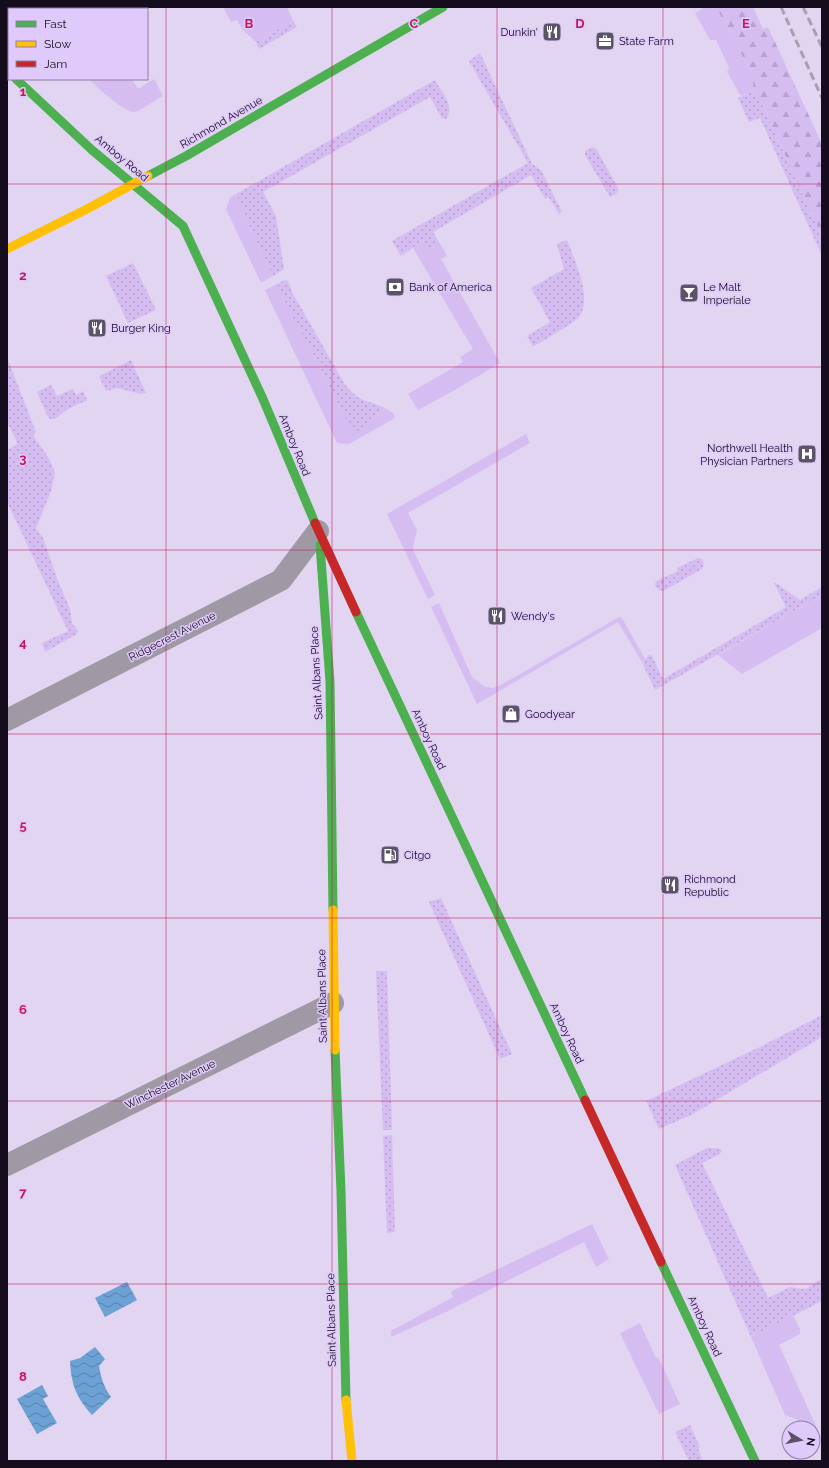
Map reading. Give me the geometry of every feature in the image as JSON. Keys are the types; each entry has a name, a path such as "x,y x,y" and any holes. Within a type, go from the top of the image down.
{"main road":[{"name":"Richmond Avenue","path":"7,249 134,185 443,7"},
{"name":"Amboy Road","path":"17,80 92,150 183,226 263,399 318,531 755,1461"},
{"name":"Saint Albans Place","path":"318,531 330,682 335,1067 341,1191 346,1411 352,1461"}],"street":[{"name":"Ridgecrest Avenue","path":"7,720 281,580 318,531"},
{"name":"Winchester Avenue","path":"7,1165 334,1002"}],"green space":[{"path":"223,7 287,7 293,21 256,42 242,29 237,20 231,22"},
{"path":"705,7 716,7 749,68 753,83 752,92 741,96 727,72 729,67 716,40 710,40 695,13"},
{"path":"716,7 753,7 763,29 768,27 822,144 822,237 757,93 752,92 753,83 749,68"},
{"path":"293,21 297,27 259,49 256,42"},
{"path":"480,53 532,164 541,170 562,212 559,214 549,197 545,199 531,175 433,232 439,242 429,248 424,240 401,256 392,241 528,163 469,61"},
{"path":"154,79 163,96 135,112 124,108 90,80 133,80 138,89"},
{"path":"435,80 448,103 449,113 447,118 442,118 430,97 263,192 276,216 284,269 273,276 236,194"},
{"path":"752,92 757,93 822,237 822,256 760,118 749,122 738,98"},
{"path":"593,147 597,150 619,190 616,194 610,197 585,155 585,151"},
{"path":"236,194 273,276 261,283 226,209 230,197"},
{"path":"424,240 429,247 439,242 447,256 441,259 500,363 418,410 408,394 463,362 460,357 473,349 413,248"},
{"path":"567,240 578,269 584,292 582,312 577,319 533,347 527,336 550,322 531,288 564,269 557,244"},
{"path":"133,263 156,310 128,323 106,276"},
{"path":"285,280 288,281 292,292 349,390 358,398 385,408 368,426 355,431 344,415 316,359 287,307 277,284"},
{"path":"277,284 287,307 316,359 344,415 380,415 385,408 393,413 395,418 349,444 337,443 265,290"},
{"path":"7,357 36,432 33,435 50,460 55,473 51,491 36,528 43,538 58,581 70,609 72,623 78,631 77,634 45,652 42,643 68,631 7,502 7,450 18,444 7,422"},
{"path":"131,360 146,393 141,394 117,388 106,391 99,376"},
{"path":"51,385 57,396 73,389 76,395 83,391 87,400 66,410 55,419 50,419 37,392"},
{"path":"526,434 530,443 408,513 417,530 413,547 415,554 435,595 428,599 387,514"},
{"path":"698,558 702,559 703,561 702,569 663,591 657,588 655,585 656,581 678,571 677,568"},
{"path":"774,583 800,600 822,587 822,595 655,690 642,662 649,655 652,656 663,679 786,607"},
{"path":"822,595 822,628 742,674 718,655"},
{"path":"439,603 472,677 485,687 493,688 501,685 619,617 622,618 645,659 642,662 618,622 477,704 431,607"},
{"path":"441,898 512,1054 500,1059 429,902"},
{"path":"376,971 387,971 392,1130 383,1130"},
{"path":"822,1015 822,1037 693,1114 659,1129 646,1101 762,1046"},
{"path":"392,1135 395,1232 387,1233 383,1136"},
{"path":"707,1148 717,1148 722,1150 720,1154 702,1163 768,1298 790,1287 802,1289 807,1288 822,1279 822,1301 751,1337 675,1165"},
{"path":"592,1224 609,1259 596,1267 584,1242 446,1312 391,1337 391,1331 453,1297 451,1292 454,1290"},
{"path":"793,1315 800,1329 800,1334 779,1345 813,1420 798,1420 785,1415 751,1337"},
{"path":"640,1323 680,1404 659,1414 620,1333"},
{"path":"690,1425 700,1447 698,1449 703,1461 689,1461 675,1432"}],"water":[{"path":"127,1282 137,1300 105,1317 95,1298"},
{"path":"95,1347 105,1359 99,1366 106,1390 111,1397 92,1415 75,1390 70,1361 80,1358"},
{"path":"42,1385 48,1396 43,1399 57,1423 37,1434 17,1399"}],"railway":[{"path":"781,7 822,98"},
{"path":"803,7 822,47"}],"traffic: fast":[{"path":"148,176 186,156 443,7"},
{"path":"17,80 92,150 183,226 263,399 315,523"},
{"path":"320,545 330,682 333,910"},
{"path":"356,612 585,1100"},
{"path":"335,1050 341,1191 346,1400"},
{"path":"661,1262 755,1461"}],"traffic: slow":[{"path":"7,249 87,209 148,176"},
{"path":"333,910 335,1050"},
{"path":"346,1400 352,1461"}],"traffic: jam":[{"path":"315,523 356,612"},
{"path":"585,1100 661,1262"}],"place":[{"name":"Dunkin'","path":"552,32"},
{"name":"State Farm","path":"605,41"},
{"name":"Bank of America","path":"395,287"},
{"name":"Le Malt Imperiale","path":"689,293"},
{"name":"Burger King","path":"97,328"},
{"name":"Northwell Health Physician Partners","path":"807,454"},
{"name":"Wendy's","path":"497,616"},
{"name":"Goodyear","path":"511,714"},
{"name":"Citgo","path":"390,855"},
{"name":"Richmond Republic","path":"670,885"}]}
